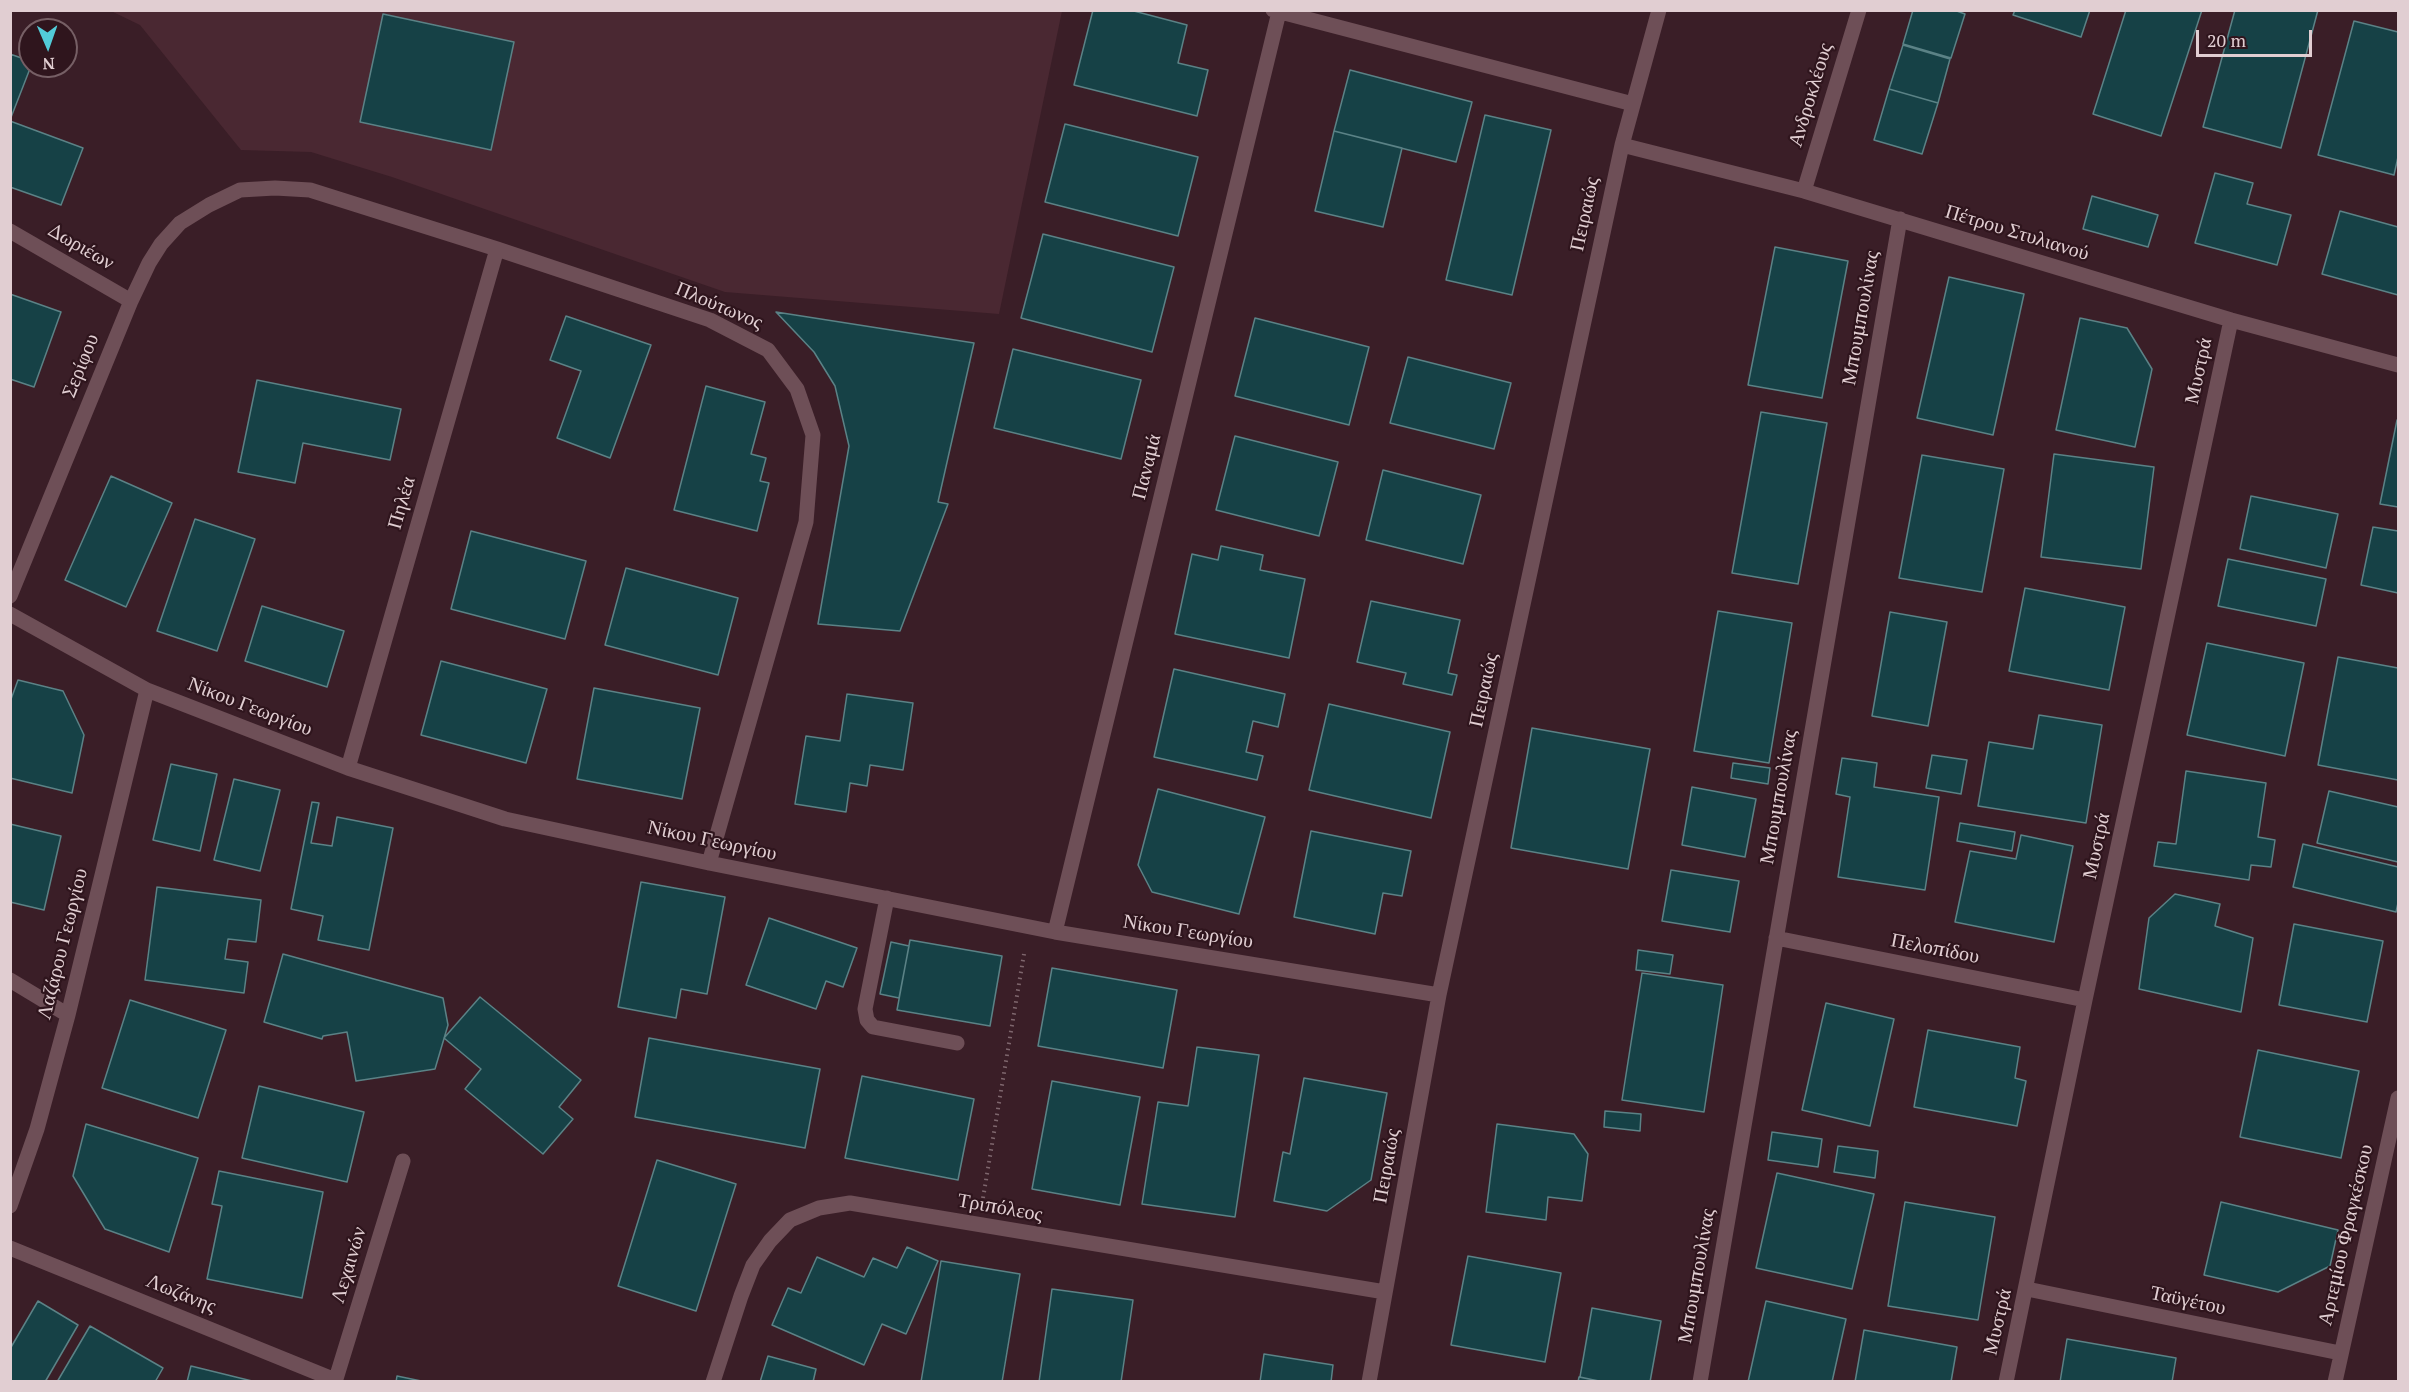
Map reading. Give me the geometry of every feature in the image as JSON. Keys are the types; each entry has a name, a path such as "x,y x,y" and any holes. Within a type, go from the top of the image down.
{"street":[{"name":"Πειραιώς","path":"1369,1382 1439,995 1622,145 1659,10"},
{"name":"Ανδροκλέους","path":"1804,191 1859,10"},
{"path":"1276,11 1633,104"},
{"name":"Παναμά","path":"1056,932 1276,11"},
{"name":"Πέτρου Στυλιανού","path":"1622,145 1804,191 2231,320 2398,364"},
{"name":"Πλούτωνος","path":"240,190 275,188 310,190 710,320 768,350 796,389 813,435 806,522 709,863"},
{"name":"Σερίφου","path":"10,596 131,301 161,244 180,223 240,190"},
{"name":"Μπουμπουλίνας","path":"1700,1382 1900,219"},
{"name":"Δωριέων","path":"10,231 131,301"},
{"name":"Πηλέα","path":"348,768 497,249"},
{"name":"Μυστρά","path":"2006,1382 2085,1000 2231,320"},
{"name":"Νίκου Γεωργίου","path":"10,614 147,690 348,768 505,819 709,863 1029,927 1439,995"},
{"name":"Λαζάρου Γεωργίου","path":"10,1206 37,1130 68,1015 147,690"},
{"path":"887,898 865,1009 867,1020 873,1027 957,1043"},
{"name":"Πελοπίδου","path":"1776,938 2085,1000"},
{"path":"10,980 68,1015"},
{"name":"Αρτεμίου Φραγκέσκου","path":"2335,1382 2340,1353 2393,1153 2398,1098"},
{"name":"Λεχαινών","path":"335,1381 403,1161"},
{"name":"Τριπόλεος","path":"712,1382 753,1265 770,1241 790,1220 819,1208 850,1203 1386,1292"},
{"name":"Λωζάνης","path":"10,1248 335,1381"},
{"name":"Ταϋγέτου","path":"2027,1289 2340,1353"}],"path":[{"path":"979,1226 1029,927"}],"shaded area":[{"path":"111,11 1062,11 999,314 725,292 392,177 311,152 241,150 140,25"}],"building":[{"path":"1093,10 1130,10 1187,25 1178,63 1208,70 1197,116 1074,85"},
{"path":"1913,10 1954,10 1965,14 1951,58 1903,44"},
{"path":"2015,10 2090,10 2081,37 2013,15"},
{"path":"2126,10 2202,10 2161,136 2093,114"},
{"path":"2235,10 2318,10 2281,148 2203,127"},
{"path":"383,14 514,42 491,150 360,122"},
{"path":"2354,21 2398,32 2398,157 2394,175 2318,155"},
{"path":"1903,45 1950,59 1938,103 1889,89"},
{"path":"10,54 18,57 18,78 26,78 10,120"},
{"path":"1350,70 1472,102 1456,162 1334,131"},
{"path":"1889,89 1938,103 1922,154 1874,140"},
{"path":"1485,115 1551,130 1512,295 1446,280"},
{"path":"10,121 83,148 61,205 10,187"},
{"path":"1065,124 1198,157 1178,236 1045,202"},
{"path":"1334,131 1402,148 1383,227 1315,211"},
{"path":"2215,173 2253,183 2247,204 2291,215 2277,265 2195,243"},
{"path":"2092,196 2158,215 2148,247 2083,229"},
{"path":"2340,211 2398,227 2398,295 2322,274"},
{"path":"1043,234 1174,267 1152,352 1021,318"},
{"path":"1775,247 1848,261 1822,398 1748,385"},
{"path":"1949,277 2024,294 1993,435 1917,418"},
{"path":"10,294 61,312 34,387 10,379"},
{"path":"776,312 974,343 938,502 948,504 900,631 818,624 849,446 835,386 814,352"},
{"path":"566,316 651,345 610,458 557,438 581,371 550,360"},
{"path":"1255,318 1369,347 1349,425 1235,396"},
{"path":"2080,318 2127,328 2152,369 2135,447 2056,430"},
{"path":"1013,349 1141,380 1121,459 994,428"},
{"path":"1408,357 1511,383 1494,449 1390,423"},
{"path":"257,380 401,409 390,460 303,443 295,483 238,472"},
{"path":"706,386 765,402 751,454 766,458 760,481 769,483 757,531 674,510"},
{"path":"1761,412 1827,423 1798,584 1732,573"},
{"path":"2398,421 2398,507 2380,504"},
{"path":"1235,436 1338,462 1319,536 1216,510"},
{"path":"2054,454 2154,467 2141,569 2041,557"},
{"path":"1922,455 2004,469 1982,592 1899,578"},
{"path":"1383,470 1481,495 1463,564 1366,540"},
{"path":"111,476 172,503 126,607 65,580"},
{"path":"2251,496 2338,514 2326,568 2240,549"},
{"path":"195,519 255,539 217,651 157,631"},
{"path":"2373,527 2398,531 2398,593 2361,585"},
{"path":"471,531 586,561 565,639 451,609"},
{"path":"1221,546 1263,555 1260,570 1305,579 1289,658 1175,634 1192,554 1218,560"},
{"path":"2228,559 2326,579 2316,626 2218,606"},
{"path":"626,568 738,598 718,675 605,645"},
{"path":"2025,588 2125,607 2109,690 2009,671"},
{"path":"1371,601 1460,620 1448,673 1457,675 1452,695 1403,684 1406,673 1357,662"},
{"path":"262,606 344,631 327,687 245,661"},
{"path":"1718,611 1792,623 1769,763 1694,751"},
{"path":"1890,612 1947,622 1928,726 1872,716"},
{"path":"2207,643 2304,663 2285,756 2187,735"},
{"path":"2338,657 2398,668 2398,780 2318,765"},
{"path":"441,661 547,689 526,763 421,735"},
{"path":"1174,669 1285,694 1278,727 1253,721 1246,752 1263,756 1257,780 1154,757"},
{"path":"18,680 63,691 84,735 72,793 10,778 10,702"},
{"path":"594,688 700,708 682,799 577,779"},
{"path":"847,694 913,703 903,770 870,765 867,786 850,783 846,812 795,804 806,736 840,741"},
{"path":"1329,704 1450,732 1431,818 1309,790"},
{"path":"2039,715 2102,725 2086,823 1978,806 1989,742 2033,749"},
{"path":"1532,728 1650,749 1628,869 1511,848"},
{"path":"1932,755 1967,760 1961,794 1926,788"},
{"path":"1842,758 1877,763 1874,787 1939,797 1925,890 1838,877 1850,797 1836,794"},
{"path":"1733,763 1770,768 1768,784 1731,778"},
{"path":"171,764 217,774 200,851 153,840"},
{"path":"2186,771 2266,783 2258,837 2275,840 2271,867 2251,865 2249,880 2154,866 2158,842 2176,844"},
{"path":"234,779 280,790 260,871 214,860"},
{"path":"1692,787 1756,799 1745,857 1682,845"},
{"path":"1158,789 1265,817 1239,914 1152,892 1138,865"},
{"path":"2329,791 2398,807 2398,862 2317,843"},
{"path":"312,802 319,803 311,843 332,846 337,817 393,828 369,950 318,940 323,916 291,909"},
{"path":"1960,823 2015,832 2012,851 1957,841"},
{"path":"10,824 61,836 44,910 10,902"},
{"path":"1311,831 1411,851 1402,896 1383,893 1375,934 1294,917"},
{"path":"2021,835 2073,846 2054,942 1955,922 1970,851 2016,859"},
{"path":"2303,844 2398,867 2396,912 2293,887"},
{"path":"1671,870 1739,881 1730,932 1662,921"},
{"path":"641,882 725,897 707,994 681,989 676,1018 618,1007"},
{"path":"157,887 261,900 256,942 228,939 225,959 248,962 244,993 145,980"},
{"path":"2175,894 2220,904 2215,926 2253,938 2241,1012 2139,989 2149,918"},
{"path":"769,918 857,948 843,987 826,981 816,1009 746,985"},
{"path":"2294,924 2383,941 2367,1022 2279,1005"},
{"path":"910,940 1002,956 990,1026 897,1010"},
{"path":"891,942 909,946 899,998 880,994"},
{"path":"1638,950 1673,955 1670,974 1636,970"},
{"path":"283,954 443,998 448,1025 435,1069 356,1081 347,1032 323,1036 322,1039 264,1022"},
{"path":"1052,968 1177,990 1163,1068 1038,1046"},
{"path":"1642,973 1723,985 1704,1112 1622,1100"},
{"path":"480,997 581,1080 559,1107 573,1119 543,1154 465,1089 481,1069 444,1038"},
{"path":"130,1000 226,1030 198,1118 102,1088"},
{"path":"1826,1003 1894,1019 1870,1126 1802,1110"},
{"path":"1928,1030 2020,1047 2015,1078 2026,1081 2017,1126 1914,1107"},
{"path":"649,1038 820,1069 805,1148 635,1117"},
{"path":"1197,1047 1259,1055 1235,1217 1142,1204 1158,1102 1188,1106"},
{"path":"2258,1050 2359,1071 2341,1158 2240,1137"},
{"path":"862,1076 974,1099 958,1180 845,1158"},
{"path":"1304,1078 1387,1093 1371,1180 1327,1211 1274,1201 1283,1152 1290,1154"},
{"path":"1052,1081 1140,1097 1120,1205 1032,1189"},
{"path":"259,1086 364,1112 347,1182 242,1158"},
{"path":"1605,1111 1641,1114 1640,1131 1604,1127"},
{"path":"86,1124 198,1158 169,1252 105,1229 73,1176"},
{"path":"1497,1124 1574,1134 1588,1154 1582,1201 1548,1197 1546,1220 1486,1212"},
{"path":"1772,1132 1822,1139 1818,1167 1768,1160"},
{"path":"1838,1146 1878,1151 1875,1178 1834,1172"},
{"path":"657,1160 736,1184 696,1311 618,1286"},
{"path":"219,1171 323,1192 302,1298 207,1279 222,1206 212,1204"},
{"path":"1777,1173 1874,1194 1852,1289 1756,1268"},
{"path":"1905,1202 1995,1217 1978,1320 1888,1306"},
{"path":"2221,1202 2338,1230 2330,1266 2278,1292 2204,1275"},
{"path":"907,1247 938,1261 906,1334 882,1324 864,1365 772,1325 788,1288 801,1293 817,1257 864,1277 873,1258 897,1268"},
{"path":"1468,1256 1561,1273 1545,1362 1451,1345"},
{"path":"941,1261 1020,1274 1002,1382 921,1382"},
{"path":"1052,1289 1133,1300 1121,1382 1039,1382"},
{"path":"38,1301 78,1325 45,1382 10,1382 10,1349"},
{"path":"1766,1301 1846,1319 1832,1382 1748,1382"},
{"path":"1592,1308 1661,1321 1650,1382 1603,1382 1580,1377"},
{"path":"90,1326 163,1368 155,1382 57,1382"},
{"path":"1864,1330 1957,1347 1951,1382 1855,1382"},
{"path":"2067,1339 2176,1358 2172,1382 2060,1382"},
{"path":"1264,1354 1333,1365 1331,1382 1260,1382"},
{"path":"768,1356 816,1369 813,1382 760,1382"},
{"path":"191,1366 252,1381 253,1382 187,1382"},
{"path":"397,1376 426,1382 396,1382"},
{"path":"1579,1377 1604,1382 1578,1382"}]}
